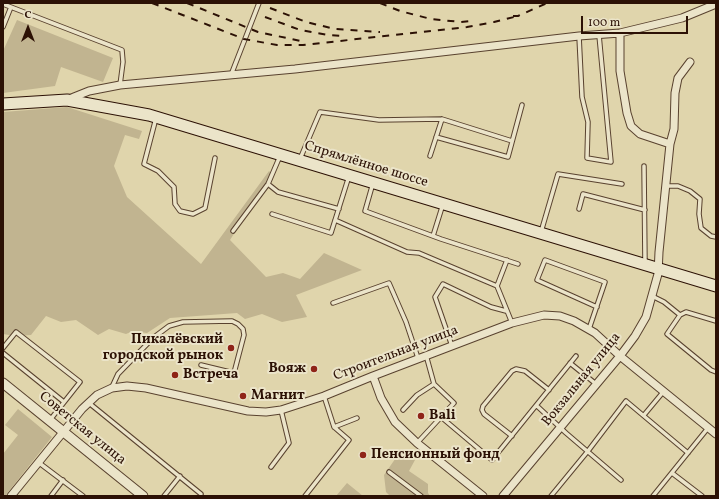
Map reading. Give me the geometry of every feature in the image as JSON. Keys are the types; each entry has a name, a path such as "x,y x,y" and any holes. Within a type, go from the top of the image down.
{"main road":[{"name":"Спрямлённое шоссе","path":"3,104 66,100 120,109 156,118 716,286"}],"street":[{"path":"66,100 90,91 120,85 295,69 579,36 620,33 682,18 716,4"},
{"path":"620,33 620,71 627,113 631,126 640,134 670,144"},
{"name":"Вокзальная улица","path":"503,496 620,356 635,336 646,317 659,269 659,252 670,144 674,129 676,86 678,78 690,62"},
{"name":"Строительная улица","path":"11,496 88,402 97,395 112,388 127,386 146,388 248,411 266,412 281,410 324,396 418,358 512,323 544,315 560,316 589,329 716,434"},
{"path":"373,376 380,398 394,422 417,443 483,496"},
{"name":"Советская улица","path":"3,383 143,496"}],"lane":[{"path":"231,75 259,3"},
{"path":"3,4 122,50 123,62 120,85"},
{"path":"3,27 11,7"},
{"path":"579,36 582,97 588,122 587,158 611,162 599,35"},
{"path":"436,137 508,157 522,105"},
{"path":"300,160 320,112 379,120 442,119 512,141"},
{"path":"156,118 144,164 158,170 174,187 175,204 180,211 193,214 205,208 215,158"},
{"path":"430,156 442,119"},
{"path":"234,231 268,184 281,155"},
{"path":"644,166 645,265"},
{"path":"541,233 558,174 622,184"},
{"path":"272,214 331,232 350,175"},
{"path":"373,183 365,211 432,236 518,264"},
{"path":"268,184 278,192 339,209"},
{"path":"666,186 678,186 690,191 700,199 699,214 702,228 711,236 716,237"},
{"path":"579,209 583,194 645,210"},
{"path":"432,236 443,204"},
{"path":"335,220 406,252 419,253 497,286"},
{"path":"507,260 497,286 512,323"},
{"path":"589,329 605,282 545,260 537,280 596,307"},
{"path":"334,303 389,283 406,322 418,358"},
{"path":"452,346 435,297 443,284 491,307 506,311"},
{"path":"652,296 664,302 680,315"},
{"path":"716,321 686,312 680,315 667,334 711,370 716,372"},
{"path":"112,388 118,374 154,338 169,326 183,322 232,321 243,328 244,336 234,373 201,365"},
{"path":"3,348 16,332 80,382 50,421"},
{"path":"3,353 64,402"},
{"path":"417,443 454,403 434,384 426,356"},
{"path":"441,417 492,460 576,356"},
{"path":"570,363 596,384"},
{"path":"512,436 484,414 482,410 483,406 512,371 516,369 525,371 549,390"},
{"path":"403,410 417,395 434,384"},
{"path":"644,415 664,391"},
{"path":"307,495 350,440 334,427 324,396"},
{"path":"551,496 626,401 688,453"},
{"path":"88,402 201,494"},
{"path":"537,406 621,480"},
{"path":"271,467 289,443 281,410"},
{"path":"334,427 357,418"},
{"path":"653,496 708,428"},
{"path":"38,462 83,496"},
{"path":"389,472 421,496"},
{"path":"672,473 702,496"},
{"path":"164,496 180,476"},
{"path":"51,496 63,480"}],"shaded area":[{"path":"17,20 113,58 103,82 61,67 55,86 3,93 3,51"},
{"path":"67,107 142,131 139,139 125,135 114,166 127,197 201,264 269,171 272,174 230,240 266,277 283,273 300,279 324,253 362,270 296,295 307,317 282,322 262,314 245,319 237,313 170,318 147,333 133,331 126,334 109,329 98,335 76,320 61,322 46,316 31,335 15,336 3,334 3,112"},
{"path":"18,409 52,437 5,496 3,496 3,454 18,435 5,425"},
{"path":"402,449 415,460 409,471 428,484 428,493 430,496 390,496 386,492 384,475"},
{"path":"347,483 363,496 336,496"}],"railway":[{"path":"152,3 244,39 277,45 303,45 467,27 518,16"},
{"path":"187,3 258,32 301,41"},
{"path":"380,3 400,11 431,19 461,22 471,21"},
{"path":"513,16 518,16 547,3"},
{"path":"270,8 306,22 335,29 380,32"},
{"path":"265,17 300,30 344,36"}],"place":[{"name":"Пикалёвский городской рынок","path":"231,348"},
{"name":"Вояж","path":"314,369"},
{"name":"Встреча","path":"175,375"},
{"name":"Магнит","path":"243,396"},
{"name":"Bali","path":"421,416"},
{"name":"Пенсионный фонд","path":"363,455"}]}
